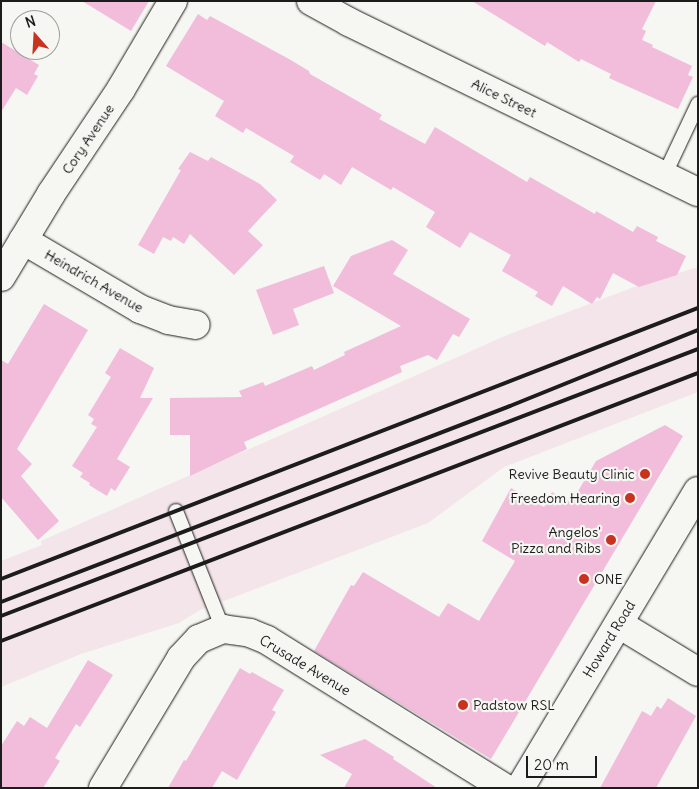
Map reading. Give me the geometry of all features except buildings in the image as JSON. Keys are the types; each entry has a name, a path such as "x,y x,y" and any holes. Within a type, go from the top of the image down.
{"street":[{"name":"Cory Avenue","path":"1,277 121,89 173,1"},
{"name":"Alice Street","path":"311,1 349,22 698,192"},
{"name":"Heindrich Avenue","path":"23,240 140,309 168,320 196,325"},
{"name":"Howard Road","path":"520,788 698,491"},
{"path":"619,624 698,672"},
{"path":"103,788 181,658 199,639 223,629"},
{"name":"Crusade Avenue","path":"223,629 250,633 267,640 506,788"}],"lane":[{"path":"664,176 698,104"},
{"path":"176,512 223,629"}],"shaded area":[{"path":"698,267 698,392 504,467 428,523 200,610 179,623 81,654 1,687 1,561 42,545 41,541 505,336 634,287"}],"railway":[{"path":"1,579 698,308"},
{"path":"1,602 510,406 698,330"},
{"path":"1,616 698,349"},
{"path":"1,641 698,373"}],"place":[{"name":"Revive Beauty Clinic","path":"645,474"},
{"name":"Freedom Hearing","path":"630,498"},
{"name":"Angelos' Pizza and Ribs","path":"611,540"},
{"name":"ONE","path":"584,579"},
{"name":"Padstow RSL","path":"463,705"}]}
